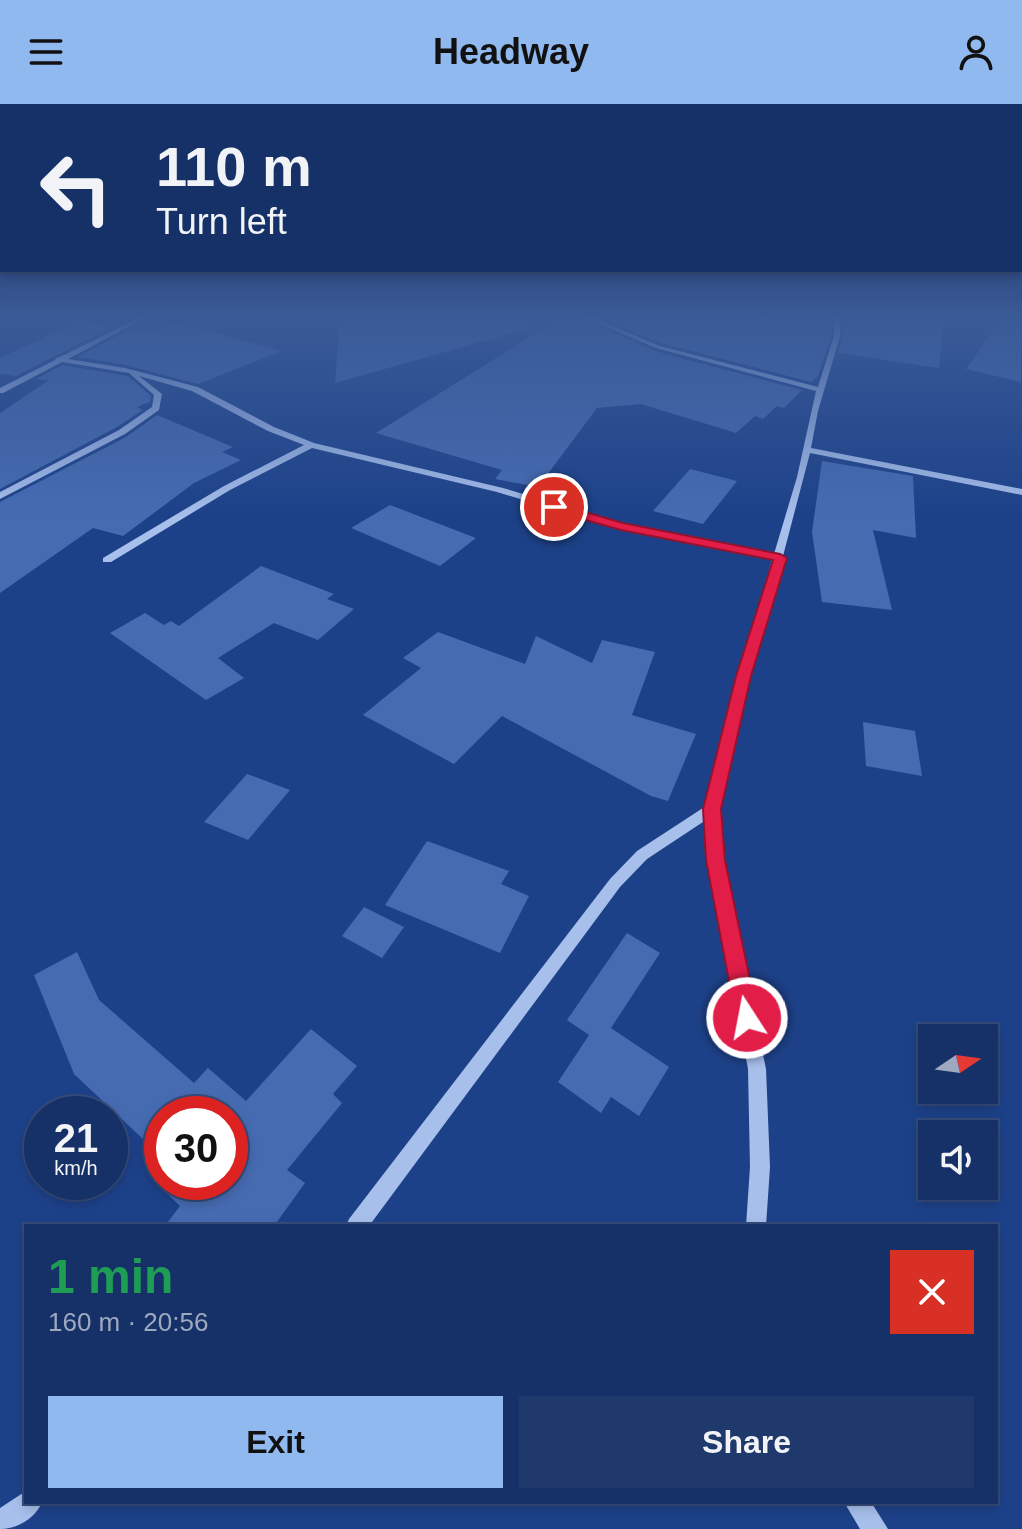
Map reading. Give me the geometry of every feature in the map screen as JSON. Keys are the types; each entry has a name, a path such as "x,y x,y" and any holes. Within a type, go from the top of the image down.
{"street":[{"path":"0,496 122,432 156,408 158,394 145,384"},
{"path":"178,384 195,389 271,429 311,445 485,486 621,527 780,558"},
{"path":"798,384 820,390"},
{"path":"756,1224 760,1167 757,1069 716,860 712,809 744,676 780,558 822,384"},
{"path":"107,560 227,488 311,445"},
{"path":"806,450 1022,492"},
{"path":"358,1224 615,883 642,855 712,809"},
{"path":"0,1523 27,1504"},
{"path":"857,1504 875,1529"}],"building":[{"path":"42,384 138,384 151,396 150,402 137,407 143,410 117,427 0,489 0,413"},
{"path":"454,384 781,384 802,390 784,408 777,406 763,419 755,416 736,433 641,404 597,408 538,487 495,479 502,470 376,433"},
{"path":"157,415 233,447 222,452 241,460 194,483 123,536 93,528 0,593 0,502 126,437"},
{"path":"822,461 913,476 916,538 873,530 892,610 822,602 812,532"},
{"path":"690,469 737,481 703,524 653,511"},
{"path":"390,505 476,538 440,566 351,528"},
{"path":"261,566 334,594 327,599 354,609 318,640 274,623 218,658 244,678 206,700 110,633 145,613 164,625 171,621 179,626"},
{"path":"438,632 525,664 536,636 592,663 602,640 655,652 632,715 696,734 668,801 651,796 502,716 454,764 363,715 421,668 403,658"},
{"path":"863,722 915,731 922,776 866,766"},
{"path":"247,774 290,790 248,840 204,822"},
{"path":"427,841 509,871 501,884 529,896 500,953 385,905"},
{"path":"364,907 404,927 382,958 342,936"},
{"path":"627,933 660,953 611,1028 669,1067 639,1116 611,1097 601,1113 558,1082 589,1035 567,1020"},
{"path":"77,952 99,1000 194,1083 208,1068 240,1096 144,1096 144,1140 128,1125 128,1096 97,1096 74,1074 34,975"},
{"path":"311,1029 357,1066 333,1094 342,1103 287,1170 305,1183 275,1224 166,1224 180,1206 174,1200 248,1200 248,1099"}],"route":[{"path":"554,507 621,527 780,558 744,676 712,809 716,860 747,1018"}]}
